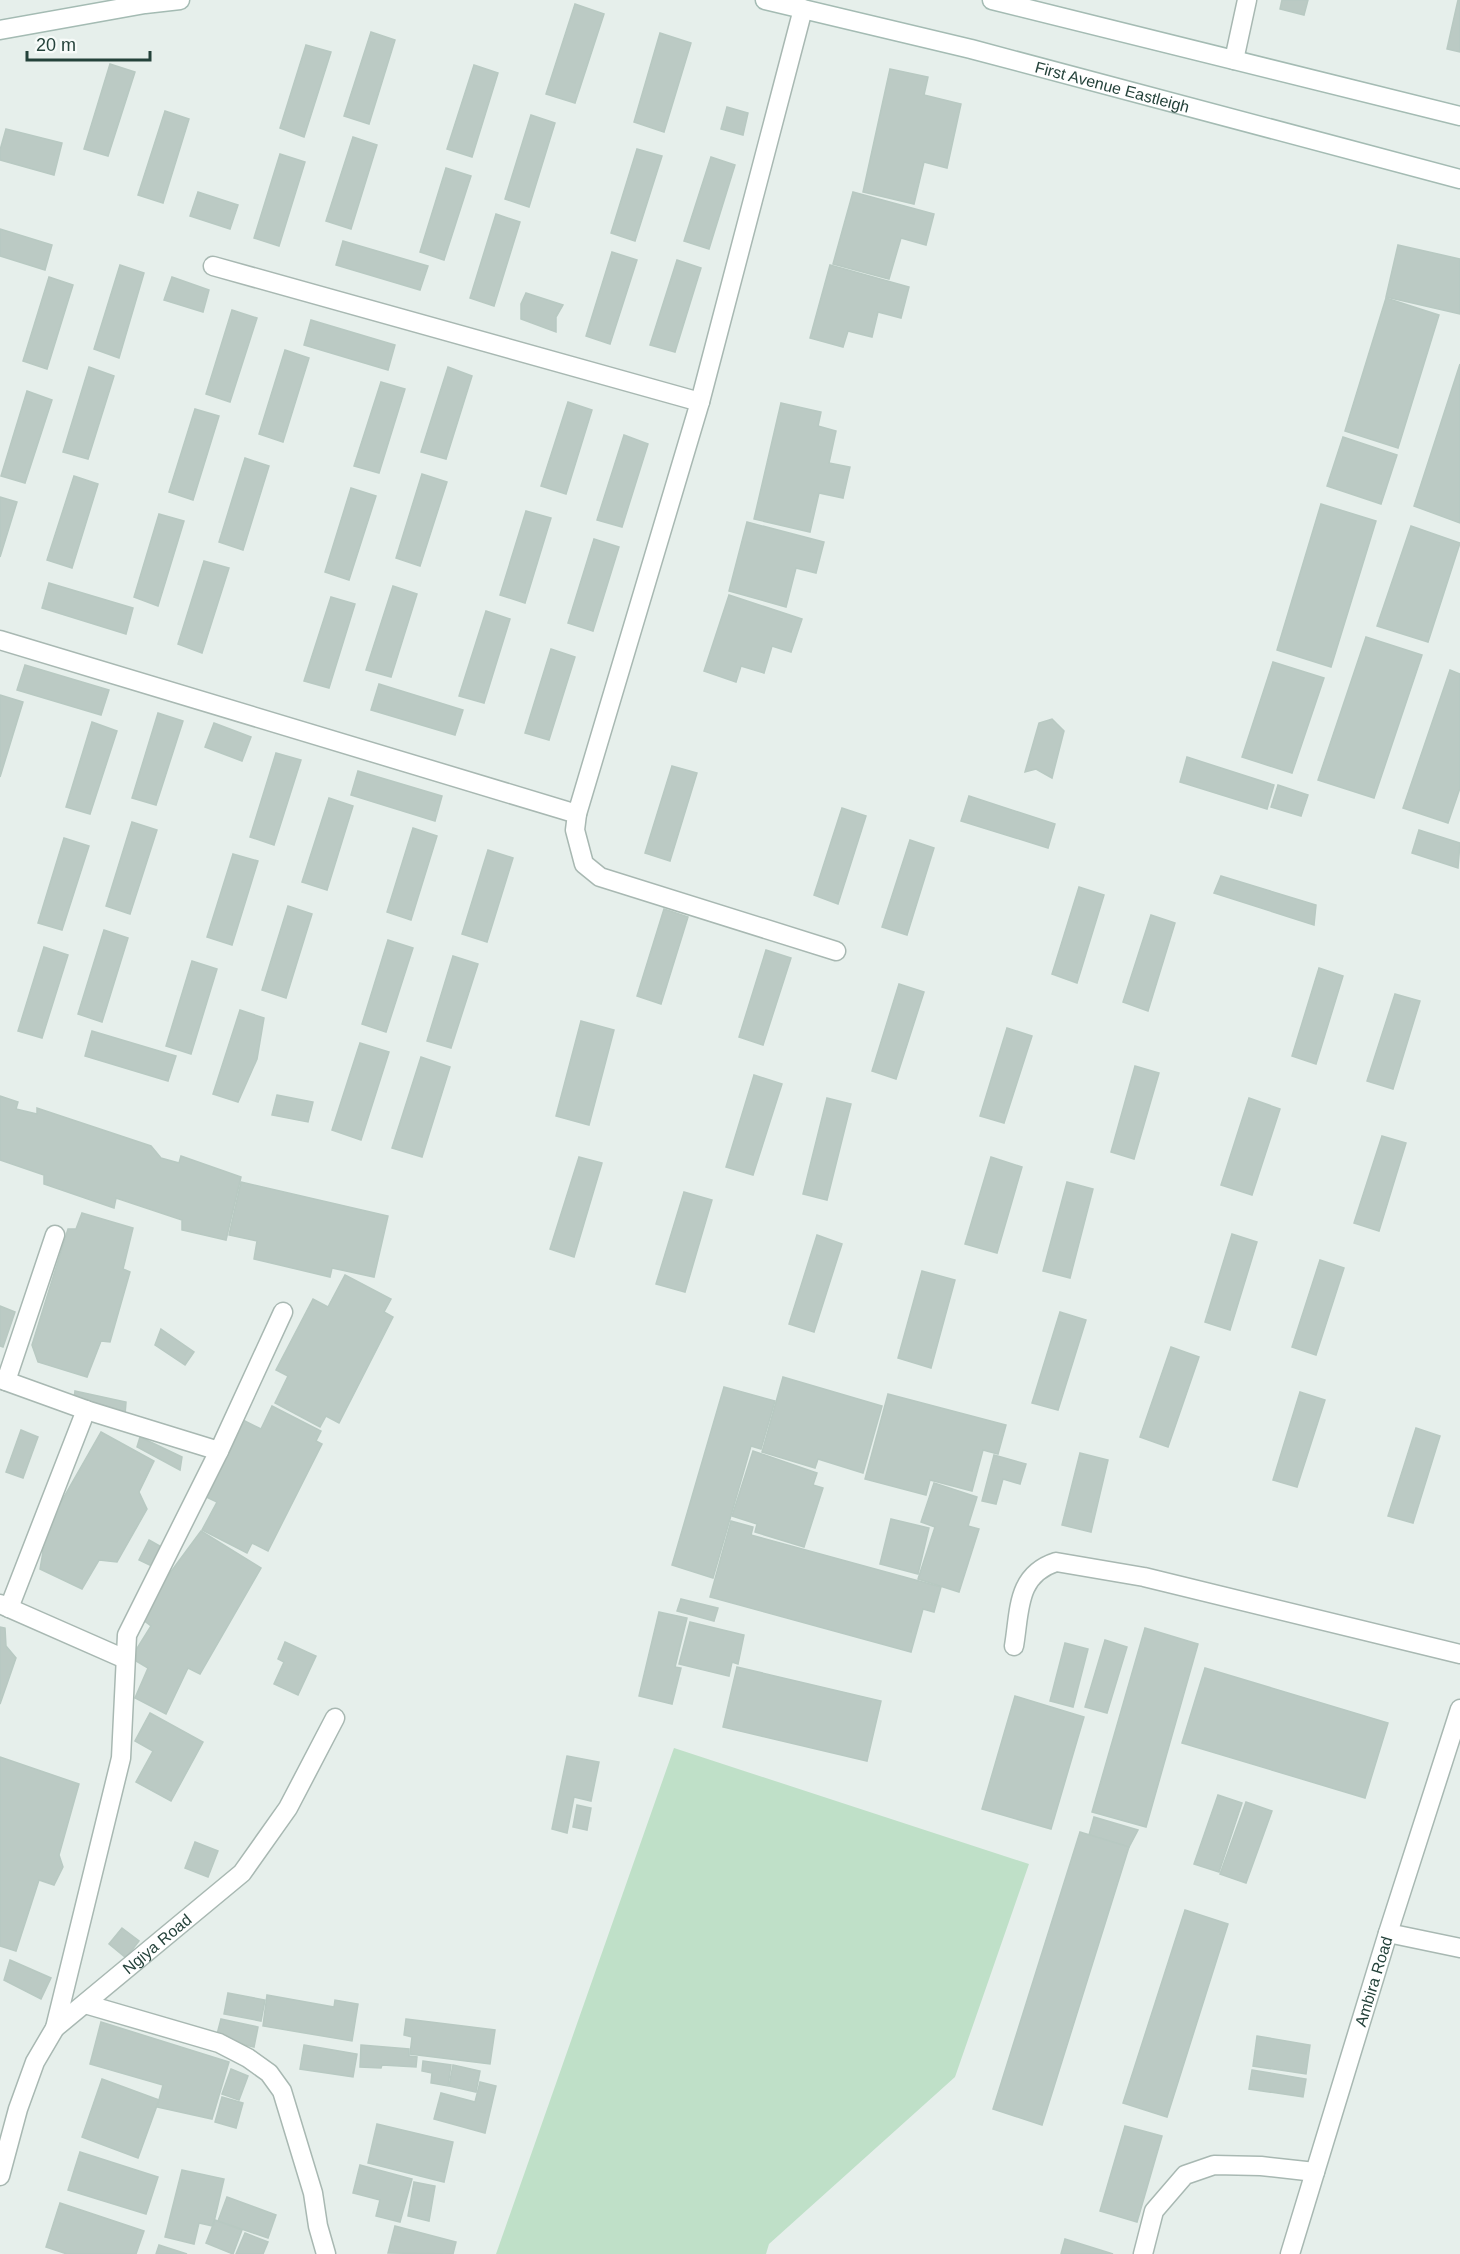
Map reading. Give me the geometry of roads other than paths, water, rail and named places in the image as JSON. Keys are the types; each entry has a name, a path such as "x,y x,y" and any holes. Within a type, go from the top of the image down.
{"street":[{"path":"0,30 145,4 180,0"},
{"name":"First Avenue Eastleigh","path":"765,0 971,49 1460,178"},
{"path":"992,0 1460,116"},
{"path":"1234,60 1247,0"},
{"path":"803,9 700,402 577,814 575,830 584,864 600,877 836,951"},
{"path":"213,266 700,402"},
{"path":"0,640 577,814"},
{"path":"55,1235 3,1380 86,1410 219,1451"},
{"path":"55,2028 121,1758 127,1635 219,1451 283,1312"},
{"path":"86,1410 4,1606 125,1659"},
{"path":"1014,1646 1020,1600 1030,1578 1043,1566 1056,1562 1144,1577 1460,1654"},
{"name":"Ambira Road","path":"1290,2254 1388,1933 1460,1709"},
{"name":"Ngiya Road","path":"0,2176 18,2109 35,2062 55,2028 242,1873 288,1808 335,1718"},
{"path":"1388,1933 1460,1948"},
{"path":"85,2004 219,2043 248,2058 269,2073 282,2091 313,2193 318,2226 326,2254"},
{"path":"1143,2254 1154,2211 1185,2175 1214,2165 1261,2166 1315,2172"}]}
